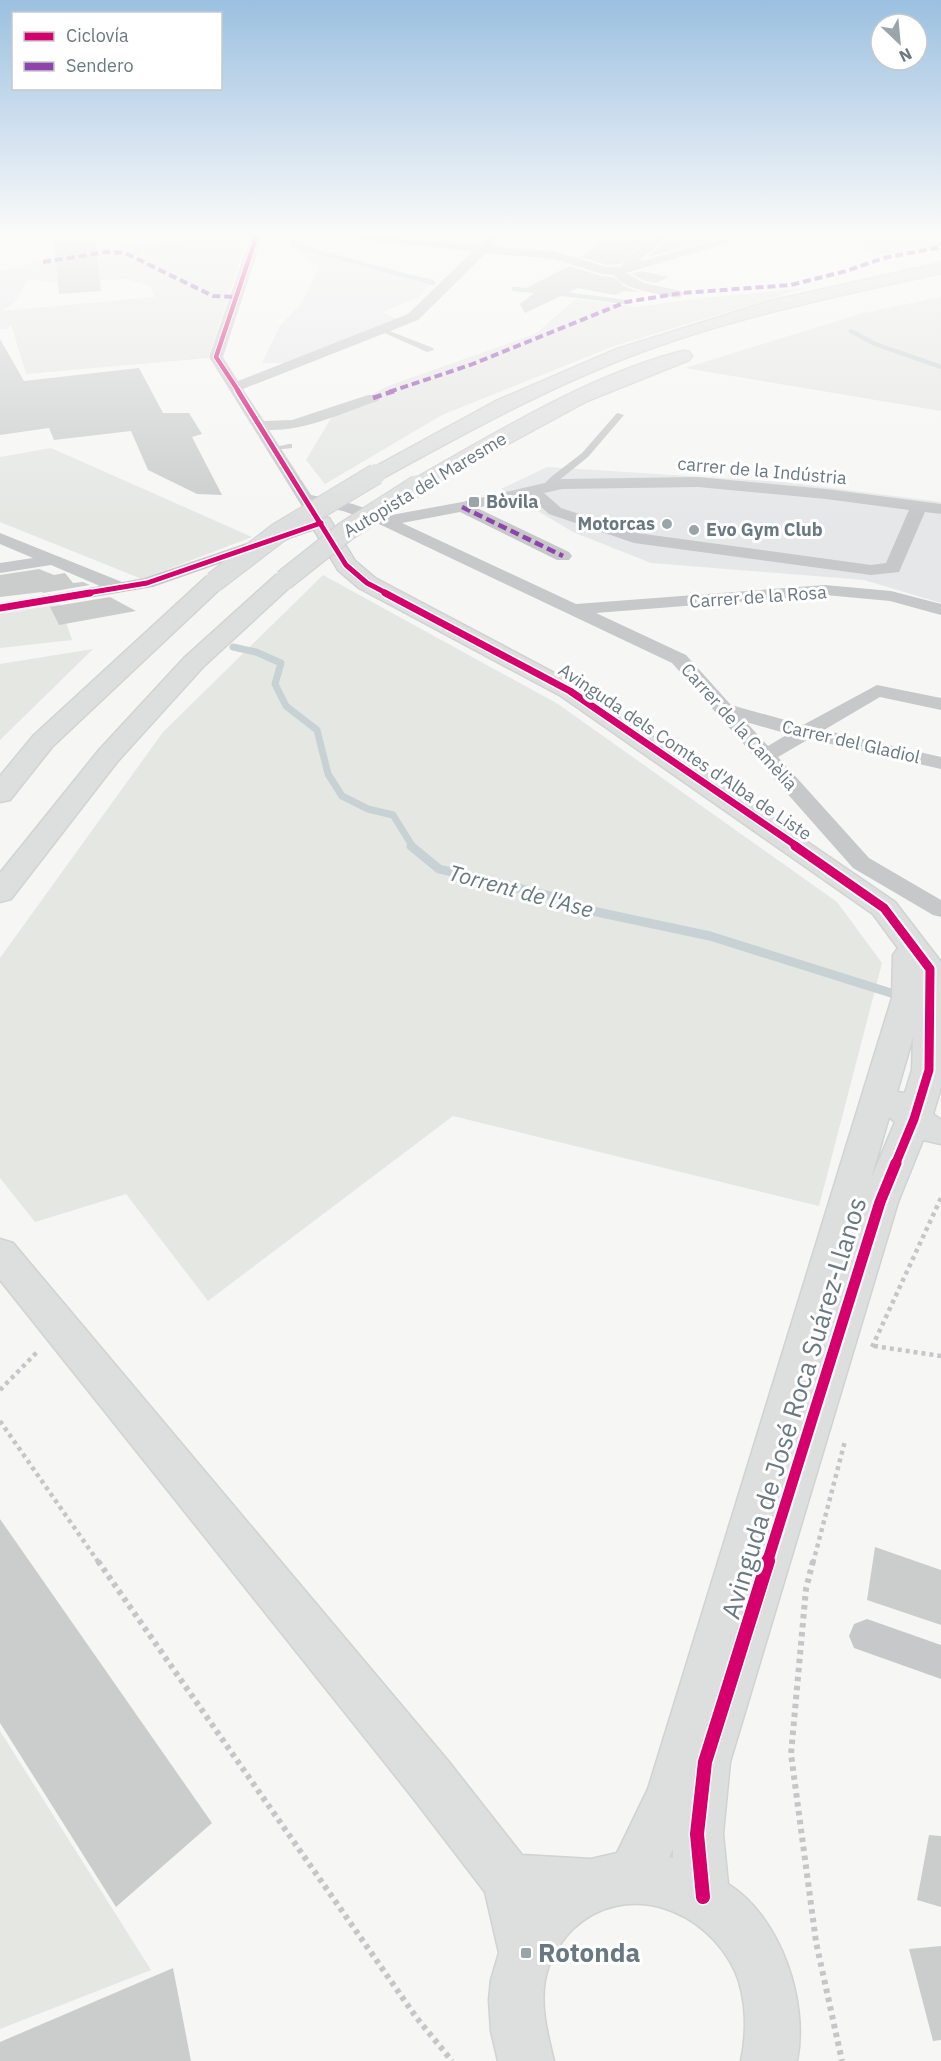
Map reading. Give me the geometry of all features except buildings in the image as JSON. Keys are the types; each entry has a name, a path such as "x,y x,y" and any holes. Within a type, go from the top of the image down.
{"main road":[{"name":"Autopista del Maresme","path":"0,794 43,741 214,582 278,533 376,474 503,405 623,353 704,327"},
{"name":"Autopista del Maresme","path":"0,893 108,756 194,662 284,580 346,531 418,485 529,422 658,364 701,350"},
{"name":"Avinguda dels Comtes d'Alba de Liste","path":"321,523 346,565 367,583 570,691 884,908 909,940"},
{"name":"Avinguda de José Roca Suárez-Llanos","path":"612,1880 670,1796 908,998 909,940"},
{"name":"Avinguda de José Roca Suárez-Llanos","path":"703,1897 697,1834 705,1761 880,1202 924,1115 935,1076 930,969 909,940"},
{"path":"908,998 909,1050 898,1096 902,1109 924,1115"},
{"path":"828,1261 849,1247 886,1126 898,1114 924,1115"},
{"path":"880,1202 914,1155 933,1145 941,1144"},
{"path":"0,1254 431,1780 508,1880 526,1953"},
{"path":"508,1880 657,1878 680,1885 703,1897 724,1914 743,1935 758,1961 768,1989 773,2019 772,2050 769,2061"},
{"path":"516,2053 518,1980 526,1953 537,1930 570,1896 612,1880"}],"street":[{"path":"0,608 147,583 321,523 282,447 259,425 216,357 225,327"},
{"path":"235,387 389,327"},
{"path":"259,425 284,426 373,398"},
{"name":"carrer de la Indústria","path":"385,521 462,507 562,484 698,482 941,509"},
{"path":"538,489 555,511 634,538 871,570 893,568 919,506"},
{"name":"Carrer de la Camèlia","path":"307,499 347,507 385,521 679,659 861,863 939,906"},
{"path":"462,507 563,556"},
{"path":"0,538 122,588"},
{"path":"0,568 50,560"},
{"name":"Carrer de la Rosa","path":"573,610 825,590 891,596 941,610"},
{"path":"765,756 878,691 941,704"},
{"name":"Carrer del Gladiol","path":"726,710 804,732 941,763"},
{"path":"867,1636 941,1662"}],"lane":[{"path":"382,330 430,350"},
{"path":"538,489 586,454 609,423 620,415"}],"path":[{"path":"869,1355 941,1198"},
{"path":"0,1390 34,1354 63,1330"},
{"path":"873,1346 941,1356"},
{"path":"0,1421 410,2007 452,2061"},
{"path":"842,2061 816,1942 791,1754 806,1588 847,1431"}],"shaded area":[{"path":"12,327 218,327 208,358 26,374"},
{"path":"279,327 375,327 285,363 262,363"},
{"path":"543,327 676,327 614,346 442,415 325,484 306,460 333,415 388,386 535,334"},
{"path":"817,327 941,327 941,411 685,368"},
{"path":"51,448 252,537 142,579 0,522 0,457"},
{"path":"547,467 784,482 941,502 941,603 864,580 651,563 573,532 501,489"},
{"path":"323,575 558,704 837,902 882,963 819,1206 453,1116 208,1301 126,1194 35,1222 0,1178 0,958 163,732"},
{"path":"60,604 72,640 0,648 0,614"},
{"path":"93,649 0,740 0,664"},
{"path":"0,1731 151,1970 0,2029"}],"waterway":[{"path":"851,331 875,344 941,367"},
{"name":"Torrent de l'Ase","path":"233,647 256,652 281,663 275,684 286,706 317,730 328,774 342,796 368,809 393,815 413,847"},
{"name":"Torrent de l'Ase","path":"411,846 439,869 567,900 578,908 710,936 891,993"}],"marked path":[{"path":"373,398 470,365 564,327"},
{"path":"462,507 563,556"}],"cycle path":[{"path":"226,327 216,357 307,499 346,565 367,583 570,691 841,877 884,908 930,969 929,1070 914,1119 880,1202 705,1762 697,1834 703,1897"},
{"path":"0,608 147,583 321,523"}],"place":[{"name":"Bòvila","path":"474,502"},
{"name":"Motorcas","path":"667,524"},
{"name":"Evo Gym Club","path":"694,530"},
{"name":"Rotonda","path":"526,1953"}]}
